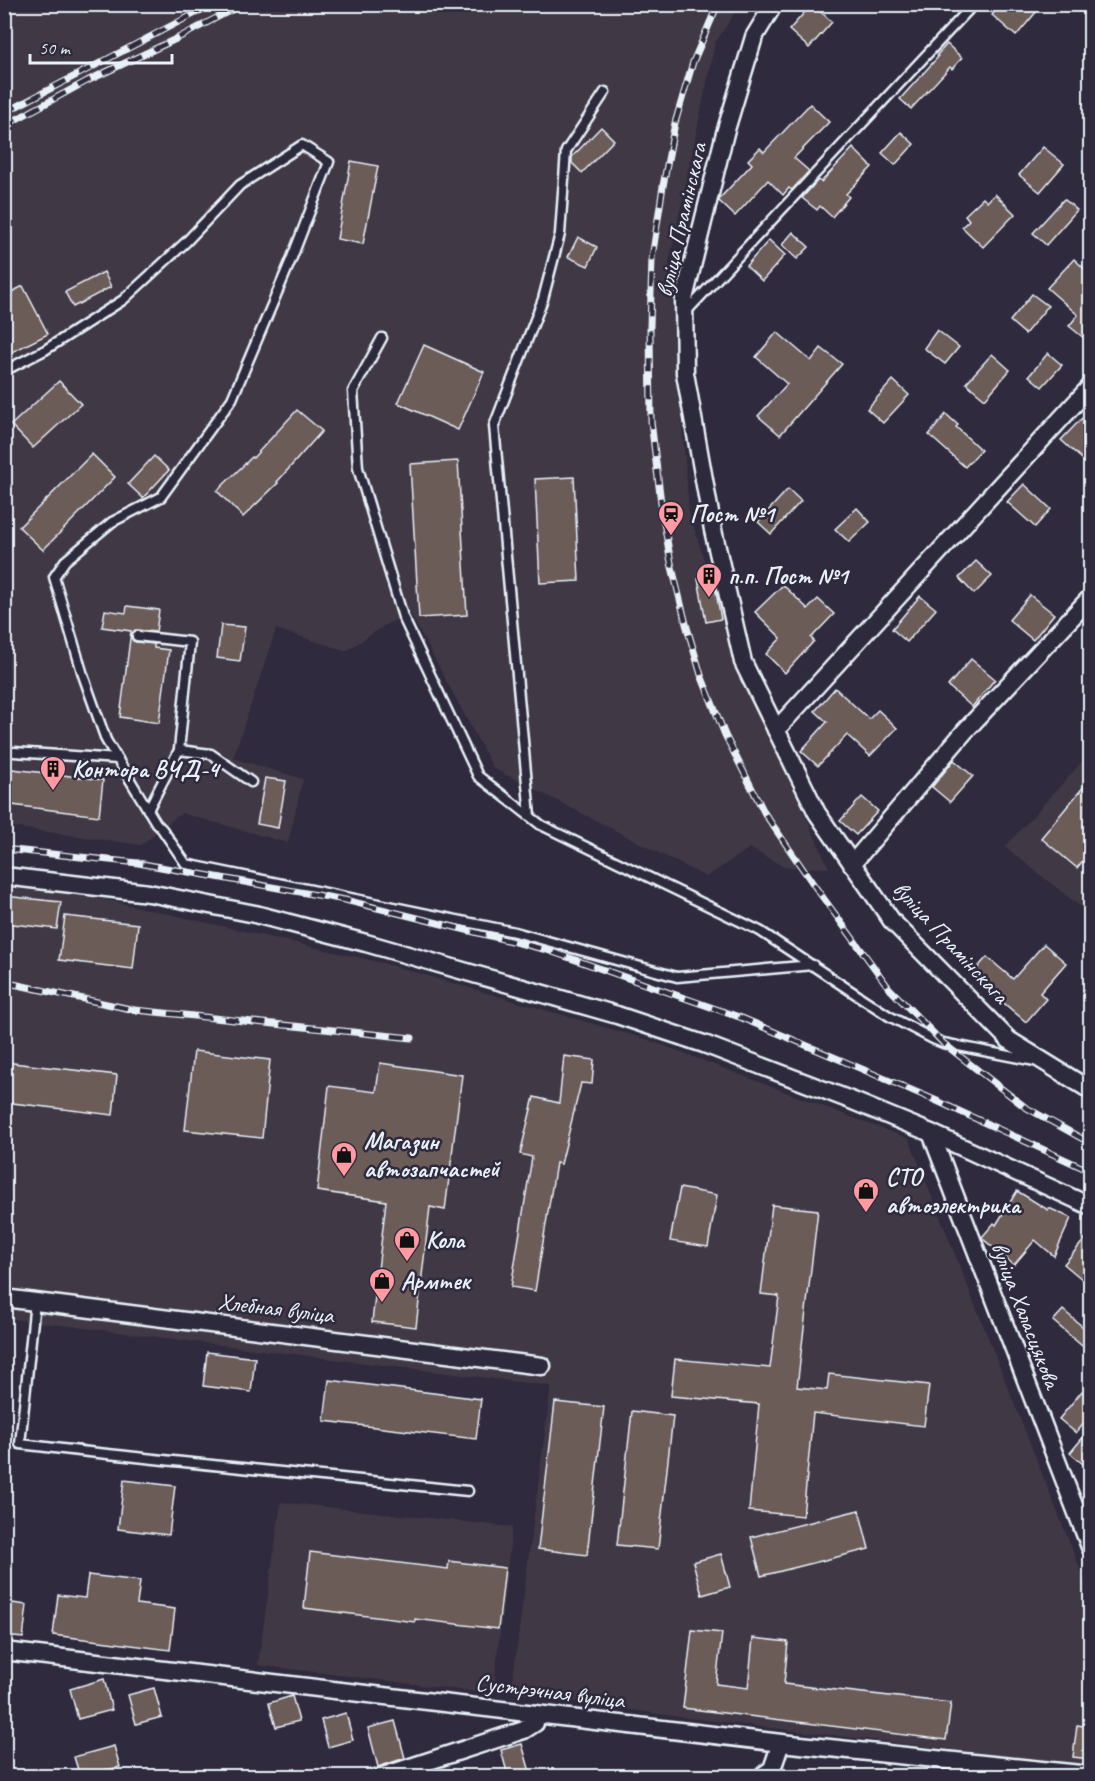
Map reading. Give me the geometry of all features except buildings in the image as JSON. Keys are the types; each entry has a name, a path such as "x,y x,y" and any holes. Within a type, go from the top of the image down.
{"street":[{"name":"вуліца Прамінскага","path":"774,4 754,37 725,133 684,299 685,373 715,541 743,662 817,813 892,921 1009,1040 1090,1090"},
{"path":"776,730 1090,387"},
{"path":"852,864 965,731 1090,598"},
{"path":"4,876 149,893 255,914 366,943 628,1018 843,1096 931,1133 1090,1206"},
{"name":"вуліца Халасцякова","path":"931,1133 1090,1547"},
{"name":"Хлебная вуліца","path":"4,1298 542,1366"},
{"name":"Сустрэчная вуліца","path":"4,1651 781,1743 1090,1775"},
{"path":"383,1776 524,1730 535,1723 536,1714"},
{"path":"762,1776 772,1769 781,1743"}],"lane":[{"path":"684,314 974,4"},
{"path":"530,816 494,426 546,288 560,234 566,151 605,92"},
{"path":"4,371 45,350 123,300 186,242 240,185 302,145 330,162 232,399 160,496 112,522 65,561 54,577 83,675 106,740 148,810 186,864 200,862 436,911 677,977 813,965"},
{"path":"382,338 353,391 358,468 403,617 478,776 542,825 760,931 889,1016 933,1039 1048,1064"},
{"path":"137,636 190,642 179,750 148,810"},
{"path":"179,750 211,754 251,782"},
{"path":"14,752 118,759"},
{"path":"36,1302 20,1444 468,1491"}],"shaded area":[{"path":"5,5 740,5 715,43 669,263 689,511 732,652 829,868 784,867 750,848 706,877 493,768 410,613 387,624 346,651 276,629 233,758 303,779 288,843 181,813 141,845 5,826"},
{"path":"1090,753 1090,914 1005,847"},
{"path":"5,888 85,895 383,963 649,1040 909,1139 1090,1594 1090,1776 1056,1776 1058,1762 680,1717 511,1692 551,1386 5,1318"},
{"path":"281,1502 512,1527 493,1694 258,1665"}],"railway":[{"path":"4,113 213,4"},
{"path":"4,126 87,81 243,4"},
{"path":"718,4 693,62 675,123 652,258 650,327 651,421 662,511 671,563 701,675 725,735 765,814 889,988 943,1043 1025,1107 1090,1143"},
{"path":"4,849 138,863 345,900 547,950 742,1018 937,1101 1090,1171"},
{"path":"4,982 135,1010 412,1038"}],"place":[{"name":"Пост №1","path":"671,537"},
{"name":"п.п. Пост №1","path":"709,599"},
{"name":"Контора ВЧД-4","path":"53,792"},
{"name":"Магазин автозапчастей","path":"344,1178"},
{"name":"СТО автоэлектрика","path":"866,1214"},
{"name":"Кола","path":"407,1263"},
{"name":"Армтек","path":"382,1304"}]}
